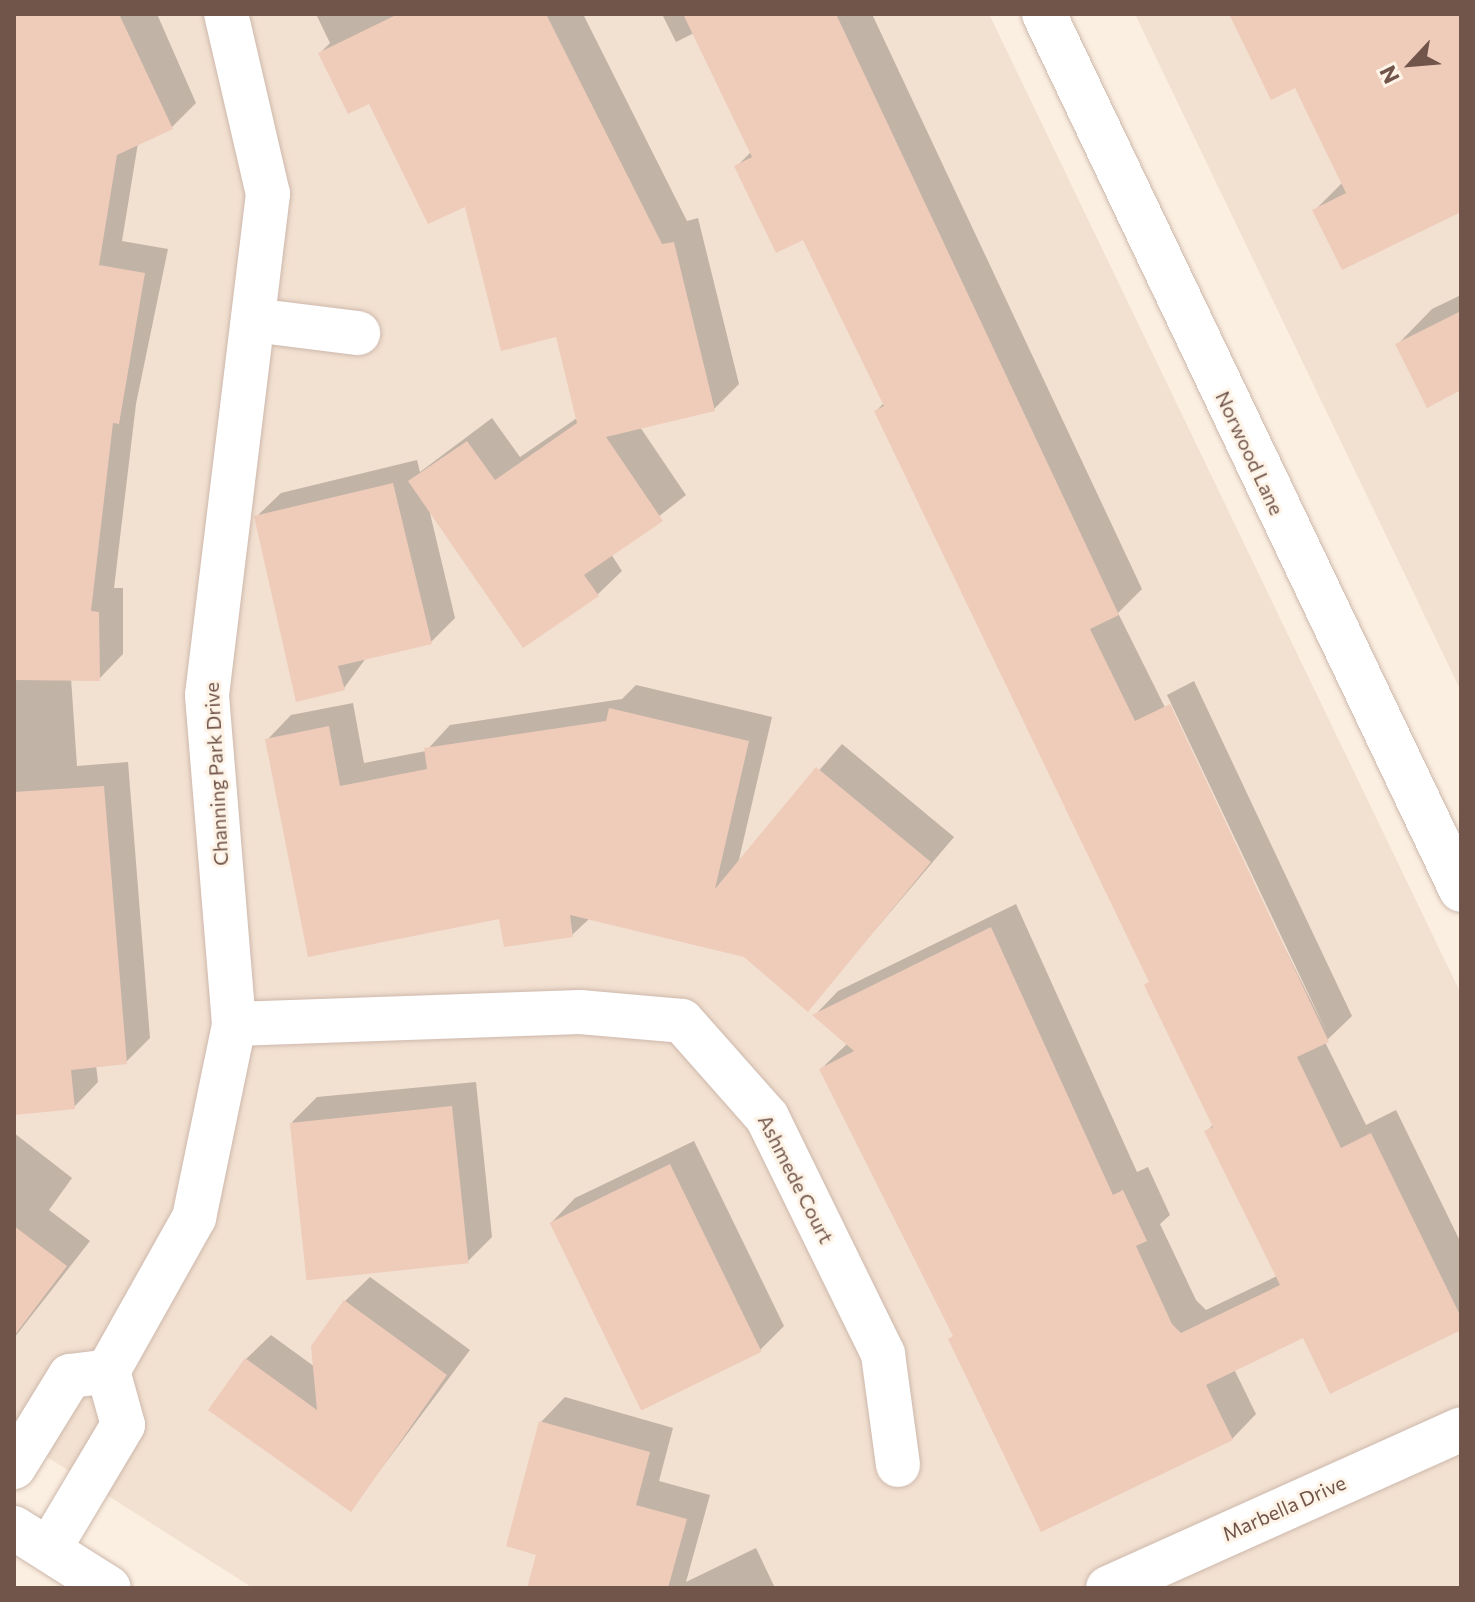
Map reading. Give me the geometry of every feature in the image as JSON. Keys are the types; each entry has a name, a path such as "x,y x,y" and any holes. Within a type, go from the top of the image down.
{"street":[{"name":"Channing Park Drive","path":"108,1371 194,1218 234,1024 207,695 268,194 226,14"},
{"name":"Norwood Lane","path":"1044,14 1461,890"},
{"path":"253,320 358,333"},
{"name":"Ashmede Court","path":"234,1024 580,1012 682,1021 767,1117 836,1256 883,1354 898,1465"},
{"path":"14,1467 70,1376 108,1371 123,1425 31,1539 109,1588"},
{"name":"Marbella Drive","path":"1108,1588 1461,1429"}],"shaded area":[{"path":"14,14 989,14 1461,994 1461,1588 253,1588 14,1436"},
{"path":"1135,14 1461,14 1461,691"}],"building":[{"path":"14,14 119,14 173,129 117,155 99,265 145,273 119,424 113,423 91,611 99,612 100,681 14,680"},
{"path":"398,14 546,14 662,244 674,242 715,411 606,437 663,521 584,575 599,596 523,648 408,481 467,441 495,480 577,423 556,337 501,351 465,207 428,224 369,104 348,114 318,53"},
{"path":"683,14 836,14 1119,615 1090,629 1135,721 1170,704 1329,1042 1297,1057 1341,1148 1371,1133 1461,1317 1461,1330 1330,1394 1303,1338 1206,1385 1233,1440 1041,1532 948,1339 953,1336 819,1069 854,1051 812,1015 991,927 1113,1195 1123,1190 1147,1241 1136,1246 1172,1324 1181,1333 1280,1285 1204,1131 1213,1127 1144,985 1149,982 874,411 884,406 803,240 776,253 734,166 752,157"},
{"path":"1229,14 1461,14 1461,212 1342,270 1312,210 1346,193 1295,88 1271,100"},
{"path":"1461,311 1461,390 1427,408 1395,344"},
{"path":"393,483 432,644 338,666 345,690 296,702 254,516"},
{"path":"609,708 749,741 715,889 816,767 931,862 808,1012 744,957 570,915 573,937 504,947 499,919 308,957 265,739 329,726 340,786 427,769 424,748 606,721"},
{"path":"104,786 127,1064 71,1070 75,1109 14,1115 14,792"},
{"path":"452,1106 469,1263 306,1280 290,1123"},
{"path":"670,1164 762,1352 641,1411 550,1223"},
{"path":"14,1226 67,1266 14,1336"},
{"path":"344,1300 447,1375 351,1512 208,1410 245,1358 317,1410 311,1346"},
{"path":"539,1421 650,1452 636,1505 687,1519 668,1588 527,1588 536,1555 506,1546"}]}
